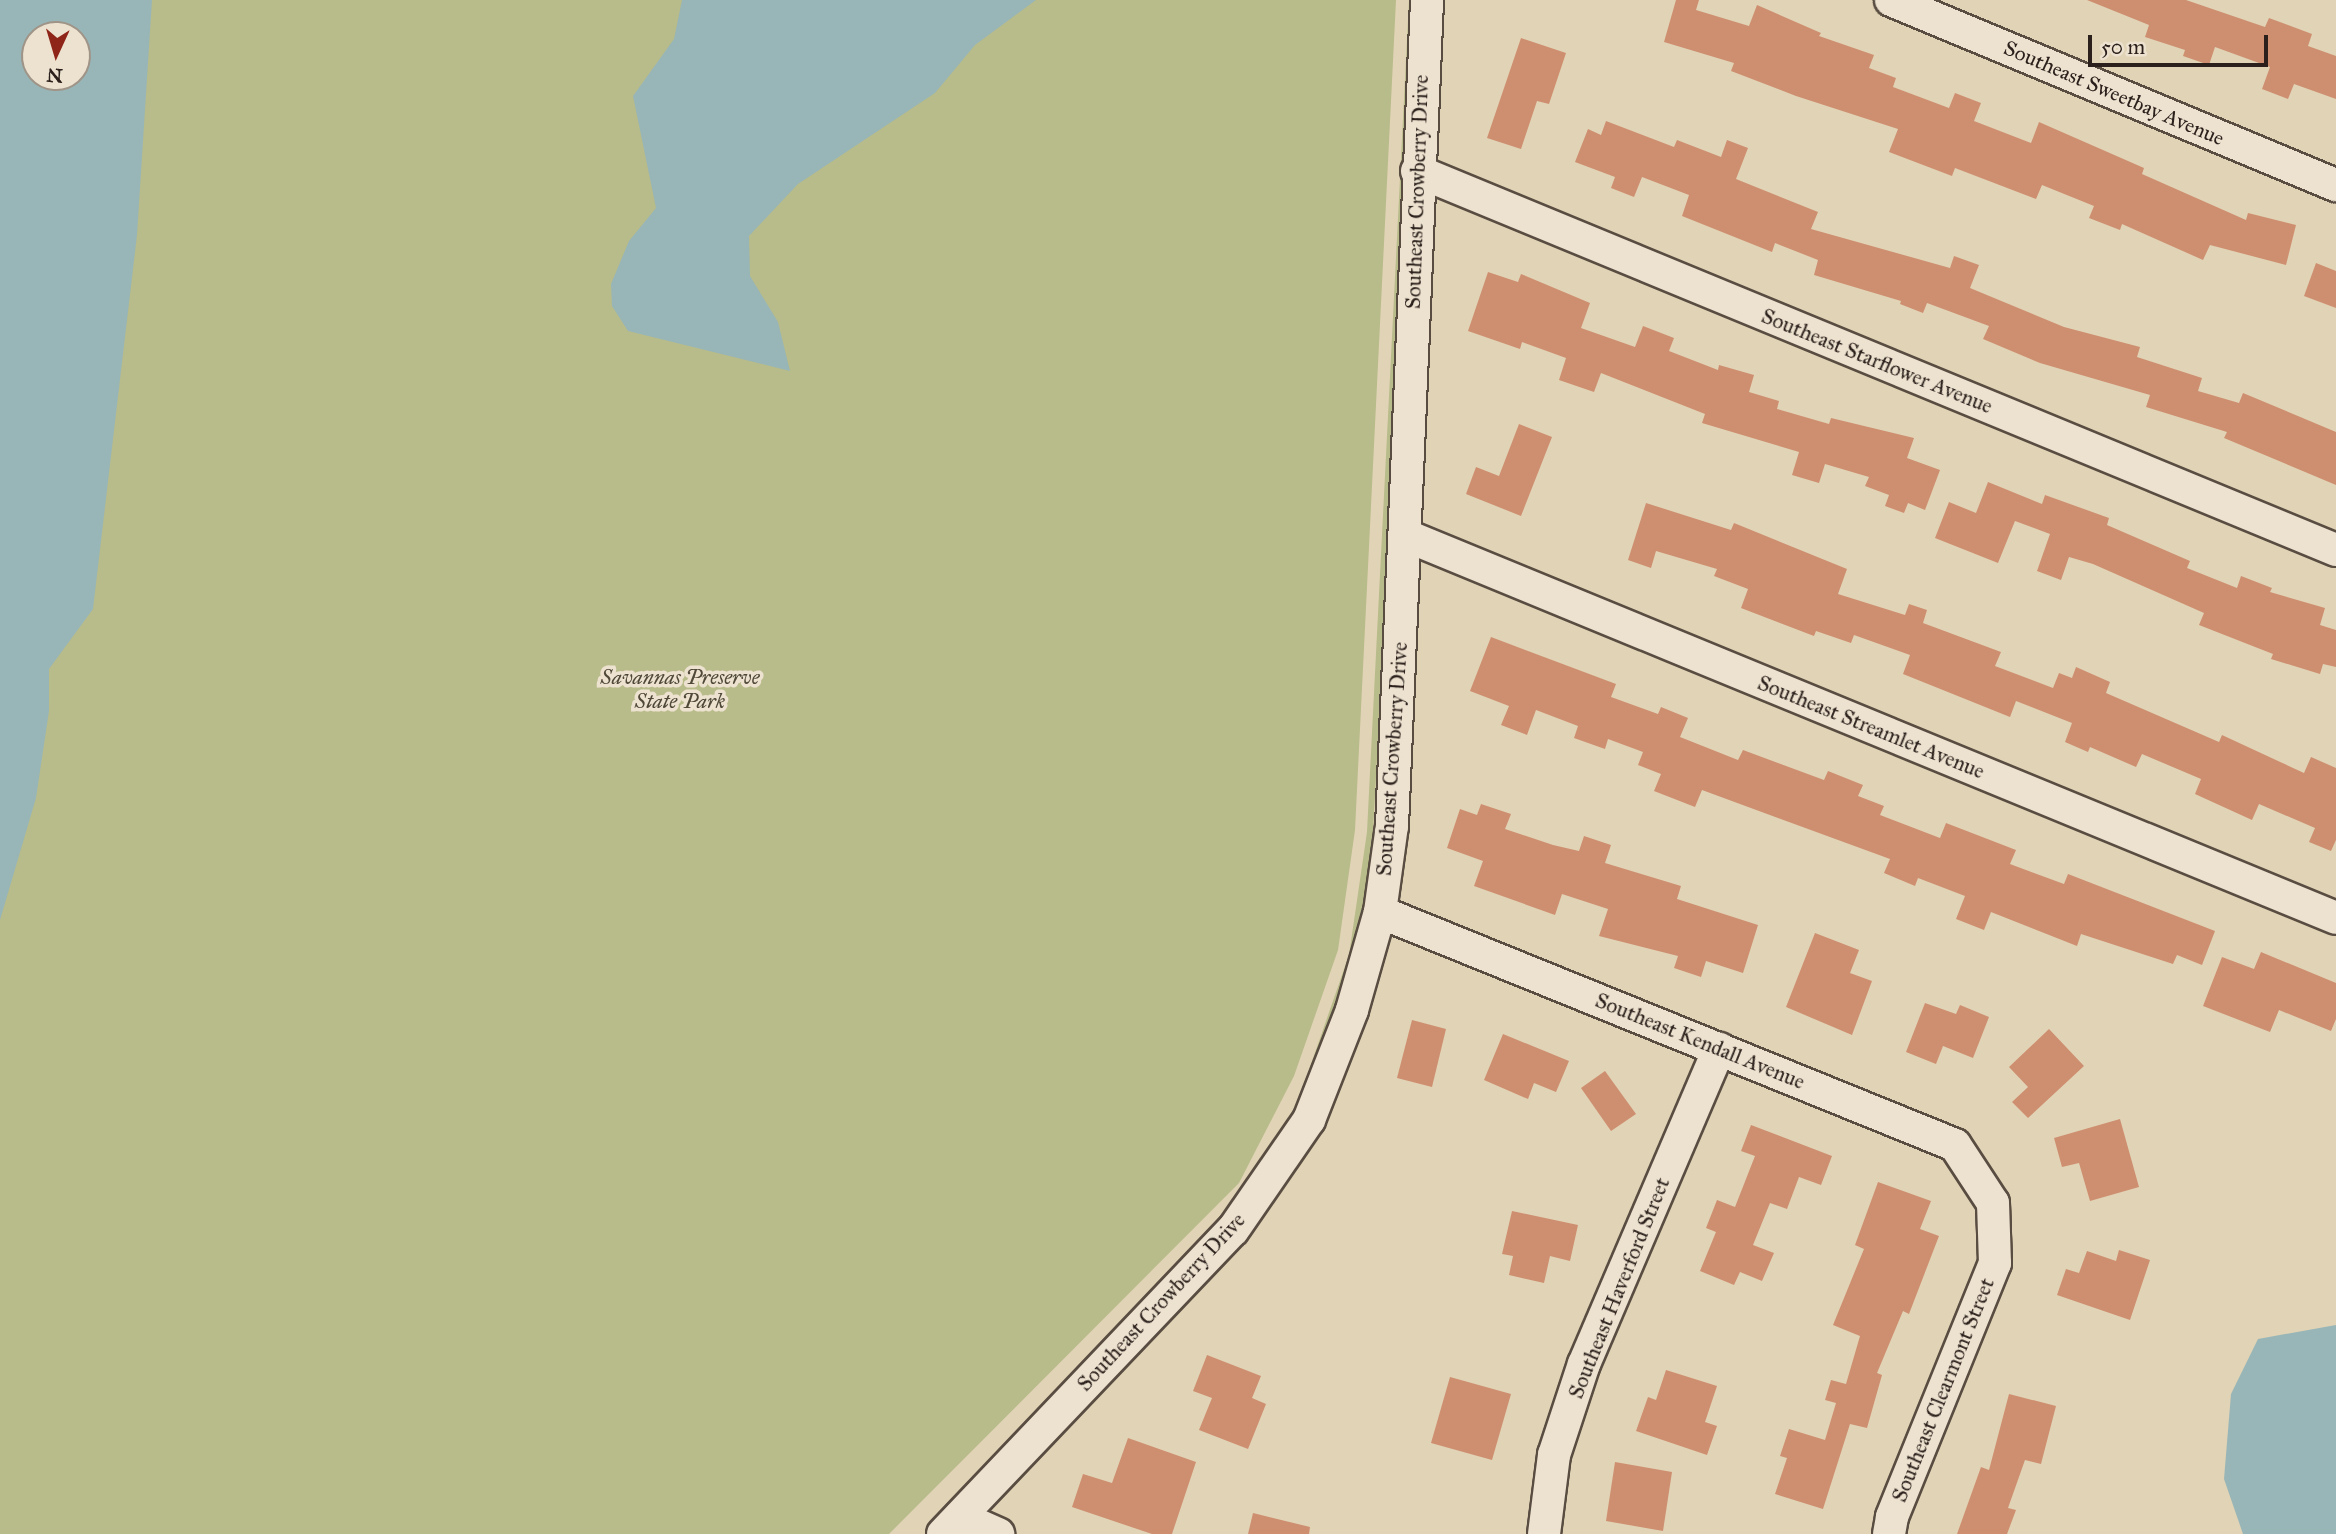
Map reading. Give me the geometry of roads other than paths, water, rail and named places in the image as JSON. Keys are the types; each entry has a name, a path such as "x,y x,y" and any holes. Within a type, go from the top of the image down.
{"street":[{"name":"Southeast Crowberry Drive","path":"951,1526 1233,1230 1309,1120 1352,1010 1380,912 1392,826 1407,536 1418,171 1427,0"},
{"name":"Southeast Sweetbay Avenue","path":"1891,0 2336,185"},
{"name":"Southeast Starflower Avenue","path":"1418,171 2336,550"},
{"name":"Southeast Streamlet Avenue","path":"1407,536 2336,918"},
{"name":"Southeast Kendall Avenue","path":"1380,912 1955,1146 1993,1203"},
{"name":"Southeast Haverford Street","path":"1544,1534 1554,1455 1584,1364 1719,1049"},
{"name":"Southeast Clearmont Street","path":"1889,1534 1892,1517 1994,1264 1993,1203"},
{"path":"951,1526 998,1534"}],"water":[{"path":"0,0 152,0 137,235 93,609 49,669 49,711 36,798 0,920"},
{"path":"682,0 1036,0 975,45 935,93 798,184 749,236 750,276 778,322 790,371 628,331 612,306 611,284 629,241 656,208 633,96 674,39"},
{"path":"2336,1325 2336,1534 2243,1534 2224,1479 2231,1394 2258,1339"}],"park label":[{"name":"Savannas Preserve State Park","path":"680,689"}]}
